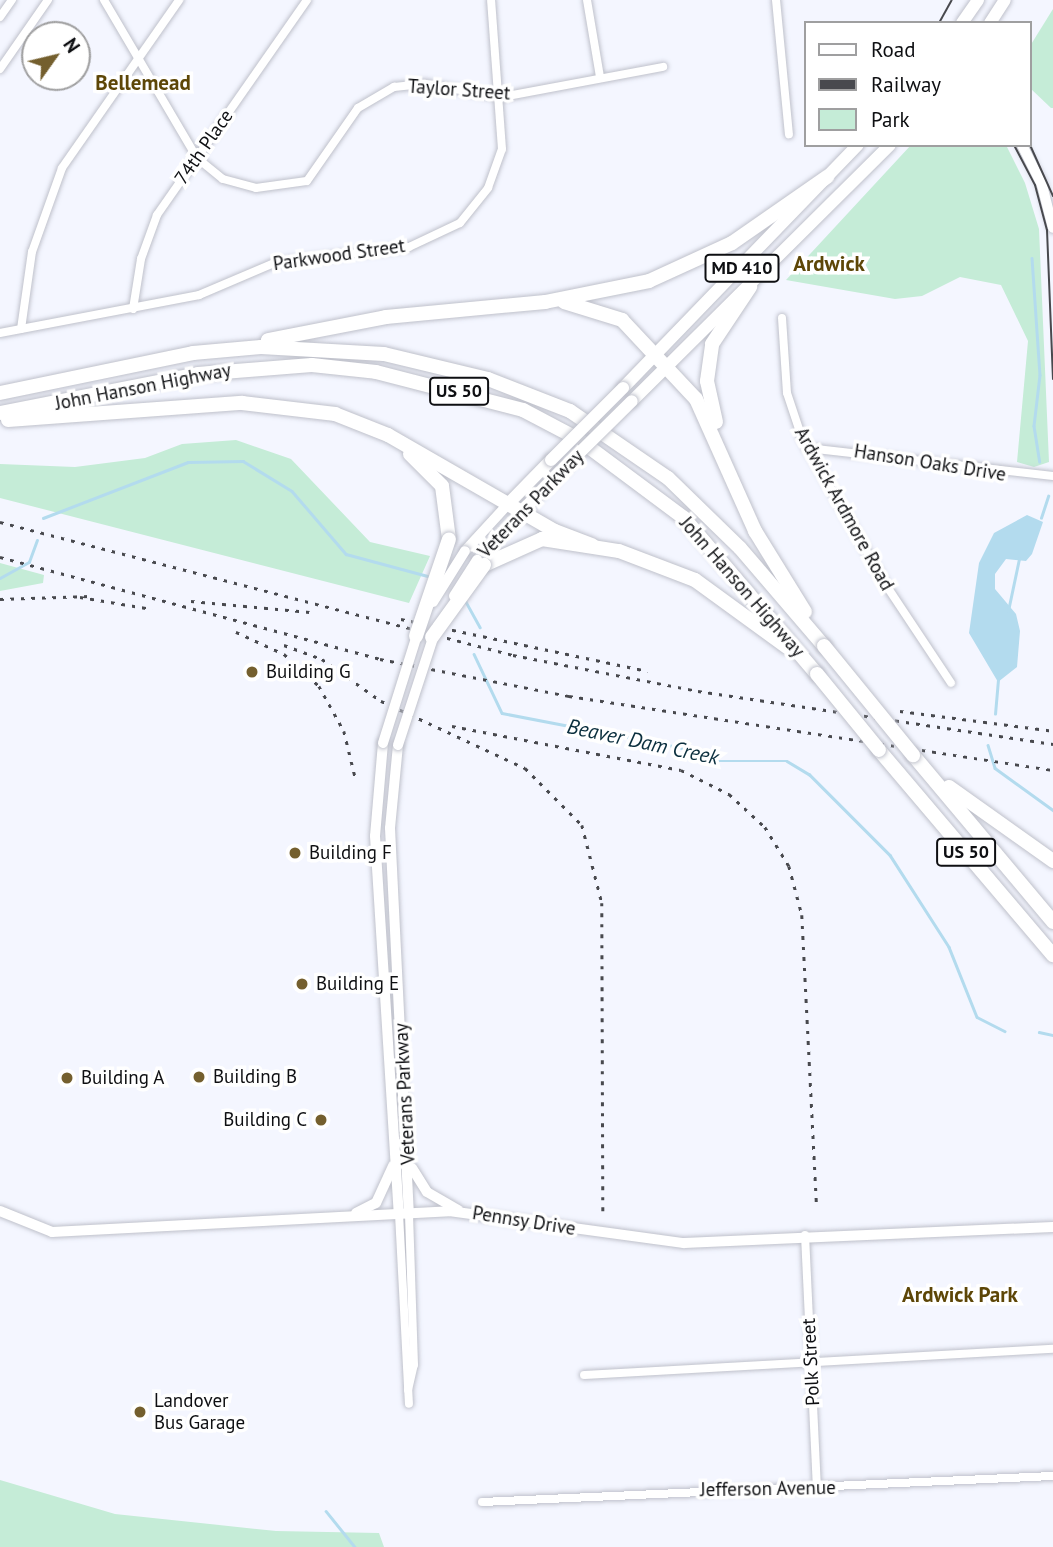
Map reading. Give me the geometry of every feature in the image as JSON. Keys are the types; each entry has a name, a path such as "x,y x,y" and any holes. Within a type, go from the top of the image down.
{"highway":[{"path":"193,353 386,317 545,302 649,281 691,264 757,228 827,177"},
{"path":"733,481 710,400 708,362 722,323 750,287"},
{"path":"545,302 612,314 656,354 707,416 733,481 824,646"},
{"name":"John Hanson Highway","path":"0,393 193,353 292,346 384,354 488,379 570,411 695,502 824,646 1053,922"},
{"name":"John Hanson Highway","path":"0,413 198,374 312,365 376,372 523,410 578,439 684,518 1053,955"},
{"path":"0,420 201,404 303,409 388,435 515,507 592,545 695,580 745,612 817,674"},
{"path":"303,409 358,426 418,459 442,486 449,540 416,635"},
{"path":"432,637 481,563 531,540 592,545"},
{"path":"931,777 1053,861"}],"main road":[{"path":"963,21 978,0"},
{"path":"991,21 1005,0"},
{"name":"Veterans Parkway","path":"481,563 515,507 551,460 856,147"},
{"name":"Veterans Parkway","path":"404,1214 395,1133 375,836 383,743 416,635 465,551 564,468 750,287 888,147"},
{"path":"1023,147 1042,185 1053,228"},
{"name":"Veterans Parkway","path":"404,1214 408,1153 390,828 398,746 432,637"},
{"path":"350,1215 385,1191 395,1133"},
{"path":"408,1153 419,1184 460,1211"},
{"name":"Pennsy Drive","path":"0,1211 52,1232 460,1211 668,1242 1053,1227"}],"street":[{"path":"0,17 12,0"},
{"path":"0,69 48,0"},
{"name":"Taylor Street","path":"104,0 197,158 241,185 287,189 314,175 351,117 381,92 425,84 502,97 571,88 600,77 663,67"},
{"path":"22,328 32,252 51,193 80,137 179,0"},
{"name":"74th Place","path":"133,309 149,234 197,158 307,0"},
{"name":"Parkwood Street","path":"0,333 199,295 266,265 409,247 446,232 471,212 494,176 504,135 491,0"},
{"path":"587,0 600,77"},
{"path":"776,0 789,134"},
{"name":"Ardwick Ardmore Road","path":"782,318 787,393 807,448 951,683"},
{"name":"Hanson Oaks Drive","path":"807,448 1053,476"},
{"name":"Veterans Parkway","path":"404,1214 414,1364 408,1390 410,1404"},
{"name":"Polk Street","path":"805,1235 817,1488"},
{"path":"584,1375 811,1359 1053,1349"},
{"name":"Jefferson Avenue","path":"482,1502 1053,1476"}],"green space":[{"path":"1053,9 1053,108 1032,90 1032,43"},
{"path":"909,147 1007,147 1025,183 1039,229 1049,462 1034,467 1017,462 1028,341 1001,285 960,277 922,296 895,299 786,280"},
{"path":"236,440 291,459 370,542 430,556 409,603 0,498 0,464 75,467 145,458 182,444"},
{"path":"0,563 44,575 43,583 0,591"},
{"path":"0,1480 115,1514 276,1531 379,1533 384,1547 0,1547"}],"water":[{"path":"1027,515 1043,522 1032,554 1026,561 1006,559 995,574 995,589 1016,614 1020,631 1017,667 998,682 969,633 979,563 994,533"}],"waterway":[{"path":"1032,258 1040,375 1034,426 1040,462"},
{"name":"Beaver Dam Creek","path":"43,518 188,462 243,461 292,491 346,554 431,577"},
{"path":"1041,518 1048,496"},
{"name":"Beaver Dam Creek","path":"0,578 29,562 37,540"},
{"path":"1008,611 1019,559"},
{"name":"Beaver Dam Creek","path":"465,600 480,627"},
{"name":"Beaver Dam Creek","path":"474,654 502,713 679,747 714,761 787,761 809,774 890,855 949,947 977,1017 1005,1031"},
{"path":"995,714 998,679"},
{"path":"988,745 995,768 1053,810"},
{"name":"Beaver Dam Creek","path":"1039,1032 1053,1035"},
{"path":"326,1511 355,1547"}],"tram line":[{"path":"940,21 952,0"},
{"path":"1015,147 1035,185 1047,230 1053,379"},
{"path":"1031,147 1053,196"}],"railway":[{"path":"0,522 513,655 698,691 1053,744"},
{"path":"0,557 380,659 569,696 1053,770"},
{"path":"0,599 90,596"},
{"path":"80,597 152,609"},
{"path":"191,601 309,612"},
{"path":"401,619 648,671"},
{"path":"236,632 284,654 319,686 344,731 355,776"},
{"path":"284,645 322,659 381,701 525,768 582,825 602,903 603,1216"},
{"path":"900,711 1053,731"},
{"path":"452,726 681,770 729,794 765,827 789,866 802,915 817,1207"}],"place":[{"name":"Building G","path":"252,672"},
{"name":"Building F","path":"295,853"},
{"name":"Building E","path":"302,984"},
{"name":"Building B","path":"199,1077"},
{"name":"Building A","path":"67,1078"},
{"name":"Building C","path":"321,1120"},
{"name":"Landover Bus Garage","path":"140,1412"}],"district":[{"name":"Bellemead","path":"143,83"},
{"name":"Ardwick","path":"829,264"},
{"name":"Ardwick Park","path":"960,1295"}]}
